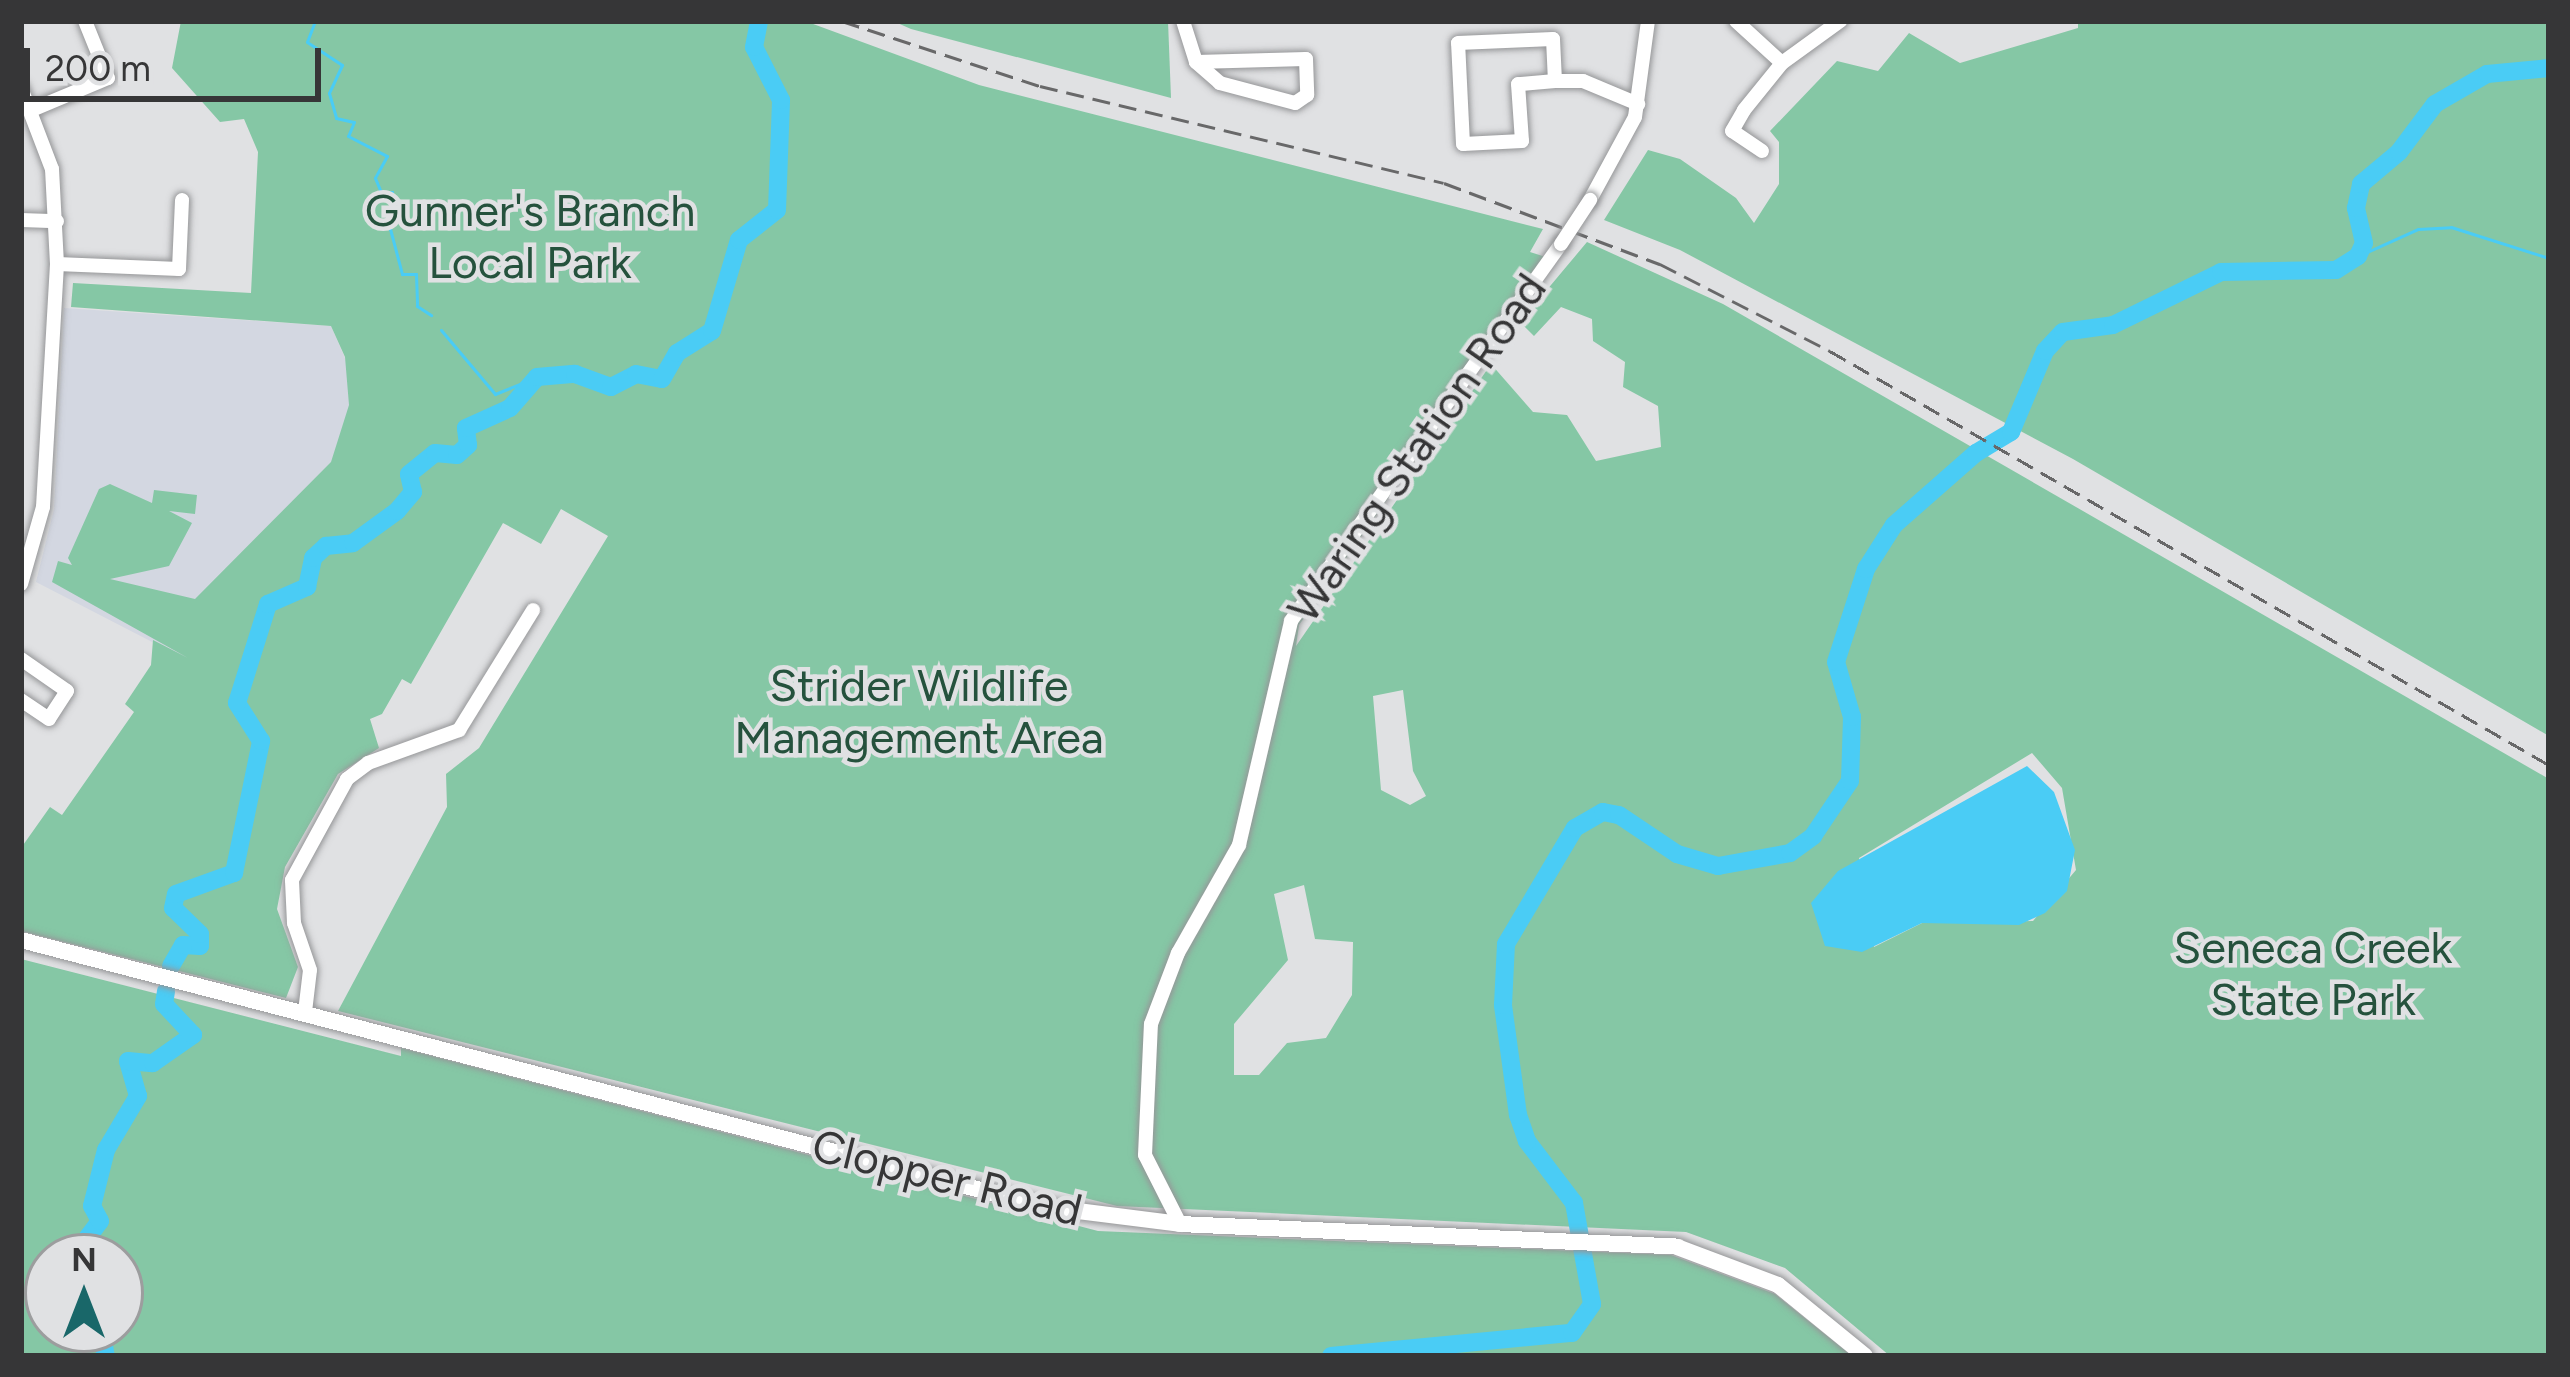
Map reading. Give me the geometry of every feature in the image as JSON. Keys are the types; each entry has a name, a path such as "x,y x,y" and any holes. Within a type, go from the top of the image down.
{"main road":[{"name":"Clopper Road","path":"21,940 1046,1207 1180,1224 1608,1240 1677,1247 1778,1285 1864,1356"}],"street":[{"path":"34,109 108,78 85,21"},
{"path":"1183,21 1196,62 1220,83 1294,103 1307,95 1306,59 1196,62"},
{"name":"Waring Station Road","path":"1180,1224 1145,1155 1151,1024 1178,953 1239,845 1291,621 1591,200 1639,104 1648,21"},
{"path":"1736,21 1782,63"},
{"path":"1762,151 1732,131 1782,63 1840,21"},
{"path":"1555,81 1553,39 1458,43 1463,144 1522,141 1519,84 1582,81 1639,104"},
{"path":"21,88 34,109 57,221 58,264 44,507 21,584"},
{"path":"58,264 178,269 182,200"},
{"path":"21,220 57,221"},
{"path":"305,1012 310,970 292,911 292,880 347,779 368,763 458,730 533,610"},
{"path":"21,658 68,692 49,719 21,700"}],"shaded area":[{"path":"64,308 331,326 371,418 187,660 36,582 54,509"}],"green space":[{"path":"181,21 805,21 979,85 1543,229 1530,252 1555,260 1299,625 1296,646 1491,364 1533,412 1567,415 1596,461 1661,447 1658,406 1623,387 1625,362 1593,341 1592,319 1561,307 1534,336 1520,322 1587,242 1723,304 2549,779 2549,1356 1890,1356 1785,1268 1686,1232 1117,1206 338,1011 447,807 446,774 479,748 608,536 561,509 541,544 503,523 411,684 402,679 382,714 370,719 379,748 338,774 285,867 277,909 298,967 286,998 21,931 21,848 50,807 62,815 134,712 125,704 151,665 153,640 188,658 52,582 58,561 72,565 68,558 99,489 110,484 152,503 154,490 197,495 195,514 169,511 192,523 169,566 110,579 195,599 331,462 349,405 345,357 331,326 71,307 73,283 251,293 258,152 244,119 220,122 172,68","holes":["1403,690 1413,771 1426,796 1410,805 1381,790 1373,696","2032,753 2062,788 2076,870 2033,921 1922,923 1874,947 1859,858","1304,885 1315,939 1353,942 1352,995 1326,1038 1287,1043 1259,1075 1234,1075 1234,1024 1288,960 1274,894"]},
{"path":"893,21 1168,21 1171,98 911,29"},
{"path":"2078,21 2549,21 2549,736 2073,459 1680,250 1604,220 1648,150 1680,159 1736,198 1754,223 1779,184 1779,142 1770,131 1837,61 1878,71 1909,33 1960,63 2078,28"},
{"path":"21,959 401,1056 401,1048 1098,1231 1671,1255 1775,1294 1852,1356 21,1356"}],"water":[{"path":"2027,766 2054,792 2075,850 2067,891 2045,913 2019,925 1922,923 1862,952 1825,946 1811,903 1838,871"}],"waterway":[{"path":"315,21 307,42 342,65 329,93 336,118 354,122 348,136 387,156 375,178 381,192 392,192 389,225 402,274 416,274 417,306 431,315"},
{"path":"171,966 183,945 200,946 200,934 173,908 176,894 234,873 261,741 237,703 268,604 307,587 313,558 326,546 353,543 397,511 413,492 409,474 435,453 457,455 468,445 466,428 510,408 537,377 575,374 611,387 636,374 662,379 677,353 712,331 739,240 777,210 781,100 754,47 759,22"},
{"path":"1331,1356 1572,1333 1592,1304 1574,1203 1527,1141 1518,1115 1503,1005 1506,944 1575,828 1603,812 1619,815 1677,854 1718,866 1790,853 1813,836 1850,781 1852,717 1836,662 1866,569 1894,525 1976,453 2011,432 2045,351 2063,332 2113,325 2221,272 2336,270 2358,256 2364,243 2356,208 2361,184 2399,152 2435,104 2487,74 2549,68"},
{"path":"2358,256 2418,229 2451,227 2549,258"},
{"path":"441,330 495,394 537,377"},
{"path":"91,1233 100,1221 92,1206 106,1150 138,1096 128,1061 153,1063 193,1035 164,1004 166,991"}],"railway":[{"path":"842,21 1040,86 1444,183 1660,264 1830,351 2549,765"}],"park label":[{"name":"Gunner's Branch Local Park","path":"530,237"},
{"name":"Strider Wildlife Management Area","path":"919,712"},
{"name":"Seneca Creek State Park","path":"2313,974"}]}
